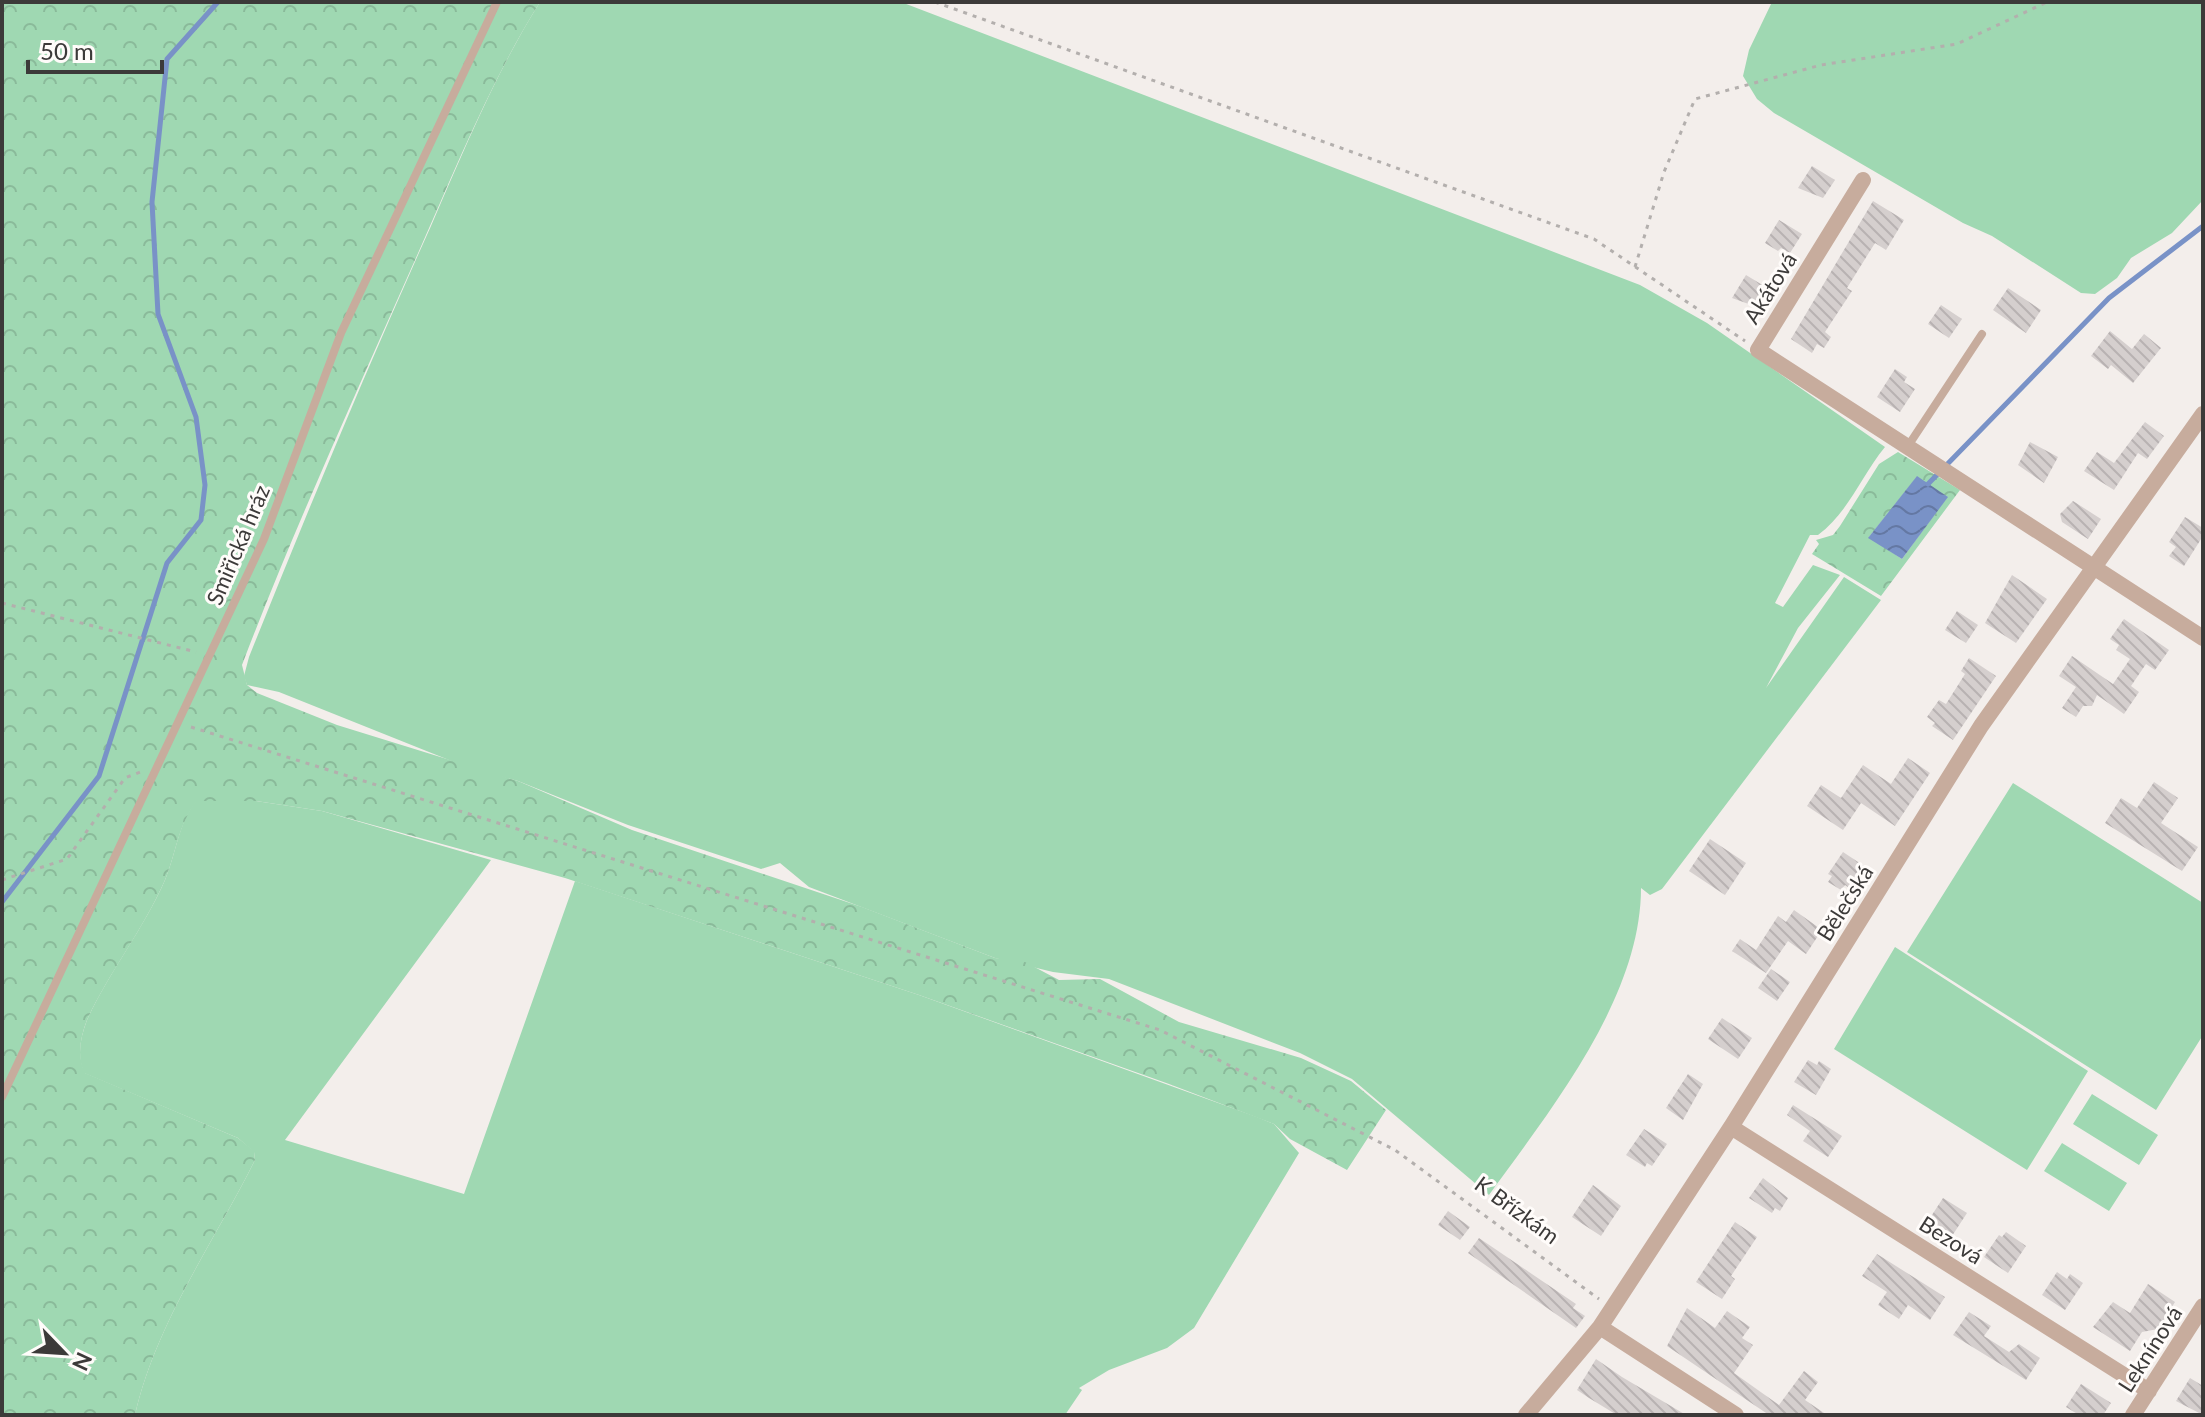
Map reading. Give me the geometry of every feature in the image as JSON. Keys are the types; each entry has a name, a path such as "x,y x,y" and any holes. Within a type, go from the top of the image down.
{"street":[{"name":"Akátová","path":"1863,180 1758,350 2203,638"},
{"name":"Bělečská","path":"1526,1415 1600,1327 1731,1127 1981,726 2092,565 2203,414"},
{"name":"Bezová","path":"1731,1127 2149,1391"},
{"name":"Leknínová","path":"2133,1415 2203,1306"},
{"path":"1600,1327 1736,1415"}],"lane":[{"name":"Smiřická hráz","path":"2,1097 264,539 341,333 497,2"},
{"path":"1908,446 1982,334"}],"path":[{"path":"938,2 1594,239 1758,350"},
{"path":"1635,267 1664,172 1695,99 1821,65 1957,44 2047,2"},
{"path":"2,603 209,655"},
{"name":"K Břízkám","path":"177,723 1160,1030 1395,1150 1612,1308"},
{"path":"2,880 67,859 125,778 156,765"}],"green space":[{"path":"2,2 540,2 471,133 345,417 242,665 247,685 257,693 337,725 518,781 632,830 862,907 995,958 1025,962 1059,980 1100,979 1179,1022 1301,1058 1351,1081 1386,1110 1347,1170 1290,1139 1274,1124 1169,1084 919,995 565,878 322,811 256,801 197,801 186,819 156,898 87,1020 80,1054 85,1073 238,1138 254,1151 255,1160 171,1316 144,1381 135,1415 2,1415"},
{"path":"540,2 901,2 1640,285 1707,323 1885,447 1838,516 1818,535 1810,535 1775,603 1783,607 1813,565 1840,575 1798,628 1766,688 1844,577 1881,600 1662,889 1650,895 1641,888 1637,929 1626,970 1609,1011 1564,1089 1489,1195 1352,1079 1300,1053 1109,979 1053,972 995,958 809,887 780,863 761,869 628,825 518,781 469,768 279,692 247,685 244,676 249,657 315,494 481,112"},
{"path":"1772,2 2203,2 2203,200 2172,233 2131,258 2117,278 2095,294 2081,293 1992,236 1963,223 1774,113 1757,99 1743,76 1749,50"},
{"path":"1898,452 1960,490 1881,596 1812,554 1819,544 1816,540 1833,535 1840,526 1879,464","holes":["1917,477 1947,497 1902,559 1869,537"]},
{"path":"2013,783 2203,903 2203,1035 2156,1110 1907,952"},
{"path":"196,801 256,801 322,811 491,860 285,1140 464,1194 575,881 919,995 1257,1117 1274,1124 1299,1153 1194,1328 1167,1348 1109,1370 1079,1388 1082,1390 1065,1415 135,1415 144,1381 171,1316 255,1160 254,1152 238,1138 84,1073 80,1054 87,1020 156,898 169,870 185,819"},
{"path":"1895,947 2088,1071 2027,1170 1834,1049"},
{"path":"2092,1094 2158,1135 2139,1165 2073,1124"},
{"path":"2062,1143 2127,1183 2109,1211 2044,1171"}],"water":[{"path":"1917,476 1948,497 1902,559 1868,538"}],"building":[{"path":"1812,166 1835,180 1823,198 1798,188"},
{"path":"1873,201 1904,220 1886,250 1875,243 1847,288 1852,291 1825,332 1831,337 1824,348 1817,344 1812,353 1791,339"},
{"path":"1779,220 1802,234 1790,253 1781,248 1778,251 1765,243"},
{"path":"1746,275 1769,289 1757,307 1732,298"},
{"path":"2008,288 2041,310 2026,333 1993,310"},
{"path":"1941,305 1962,319 1949,338 1928,324"},
{"path":"2110,331 2132,349 2144,334 2161,348 2133,383 2111,365 2108,369 2091,356"},
{"path":"1895,369 1907,377 1904,382 1915,389 1900,412 1877,397"},
{"path":"2145,422 2164,436 2147,459 2138,453 2114,490 2084,471 2097,452 2114,463"},
{"path":"2030,442 2058,457 2044,483 2018,465"},
{"path":"2073,501 2101,519 2088,539 2062,522 2060,514"},
{"path":"2185,517 2203,528 2203,536 2184,566 2169,556 2176,547 2169,542"},
{"path":"2012,575 2047,599 2016,643 1985,623"},
{"path":"1957,611 1978,625 1966,643 1945,630"},
{"path":"2124,619 2169,650 2155,670 2146,664 2131,686 2139,692 2124,714 2097,695 2092,706 2083,706 2076,717 2062,708 2076,687 2059,676 2072,656 2113,684 2130,659 2116,650 2119,645 2110,639"},
{"path":"1969,658 1996,676 1953,740 1932,726 1935,723 1927,717 1939,700 1946,704 1965,674 1961,671"},
{"path":"1908,758 1930,773 1895,826 1861,803 1843,830 1807,806 1821,785 1841,798 1863,765 1891,784"},
{"path":"2154,782 2178,798 2161,823 2198,847 2182,871 2105,823 2121,798 2137,808"},
{"path":"1710,839 1746,863 1725,895 1689,871"},
{"path":"1843,852 1867,868 1852,890 1845,885 1841,890 1828,882 1832,876 1828,874"},
{"path":"1794,910 1822,930 1806,954 1788,941 1766,973 1732,951 1740,939 1756,950 1778,916 1786,922"},
{"path":"1771,969 1790,982 1777,1001 1758,988"},
{"path":"1722,1018 1752,1038 1738,1059 1708,1039"},
{"path":"1808,1060 1817,1065 1819,1061 1831,1069 1816,1095 1794,1082"},
{"path":"1688,1074 1703,1084 1683,1120 1666,1108"},
{"path":"1793,1105 1842,1136 1828,1157 1803,1141 1810,1131 1787,1115"},
{"path":"1644,1129 1667,1144 1652,1166 1647,1163 1645,1167 1626,1155"},
{"path":"1763,1178 1788,1198 1780,1211 1775,1208 1772,1213 1749,1198"},
{"path":"1593,1185 1621,1206 1601,1236 1572,1217"},
{"path":"1943,1198 1967,1213 1952,1236 1928,1221"},
{"path":"1448,1211 1470,1227 1460,1240 1438,1225"},
{"path":"1735,1222 1757,1237 1731,1276 1735,1279 1722,1299 1696,1282"},
{"path":"2006,1232 2026,1246 2008,1273 1984,1257 1999,1235 2002,1237"},
{"path":"1479,1238 1576,1304 1573,1308 1585,1316 1576,1328 1468,1253"},
{"path":"1877,1254 1945,1297 1930,1320 1908,1305 1899,1319 1878,1305 1887,1292 1862,1276"},
{"path":"2057,1272 2067,1279 2070,1274 2083,1283 2065,1310 2042,1295"},
{"path":"2148,1284 2175,1302 2158,1329 2142,1332 2130,1351 2093,1327 2113,1302 2130,1313"},
{"path":"1687,1308 1715,1328 1727,1311 1750,1327 1742,1338 1753,1345 1734,1373 1779,1405 1804,1371 1818,1382 1805,1400 1827,1415 1769,1415 1667,1346"},
{"path":"1969,1312 1991,1326 1984,1336 2009,1352 2019,1344 2040,1358 2026,1380 1953,1335"},
{"path":"1596,1359 1686,1415 1617,1415 1589,1398 1577,1390"},
{"path":"2190,1378 2203,1386 2203,1415 2176,1401"},
{"path":"2081,1384 2111,1403 2103,1415 2079,1415 2066,1407"}],"waterway":[{"path":"2,902 99,776 167,563 201,520 205,485 196,417 158,314 152,202 167,59 218,2"},
{"path":"1928,484 2109,298 2203,226"}]}
